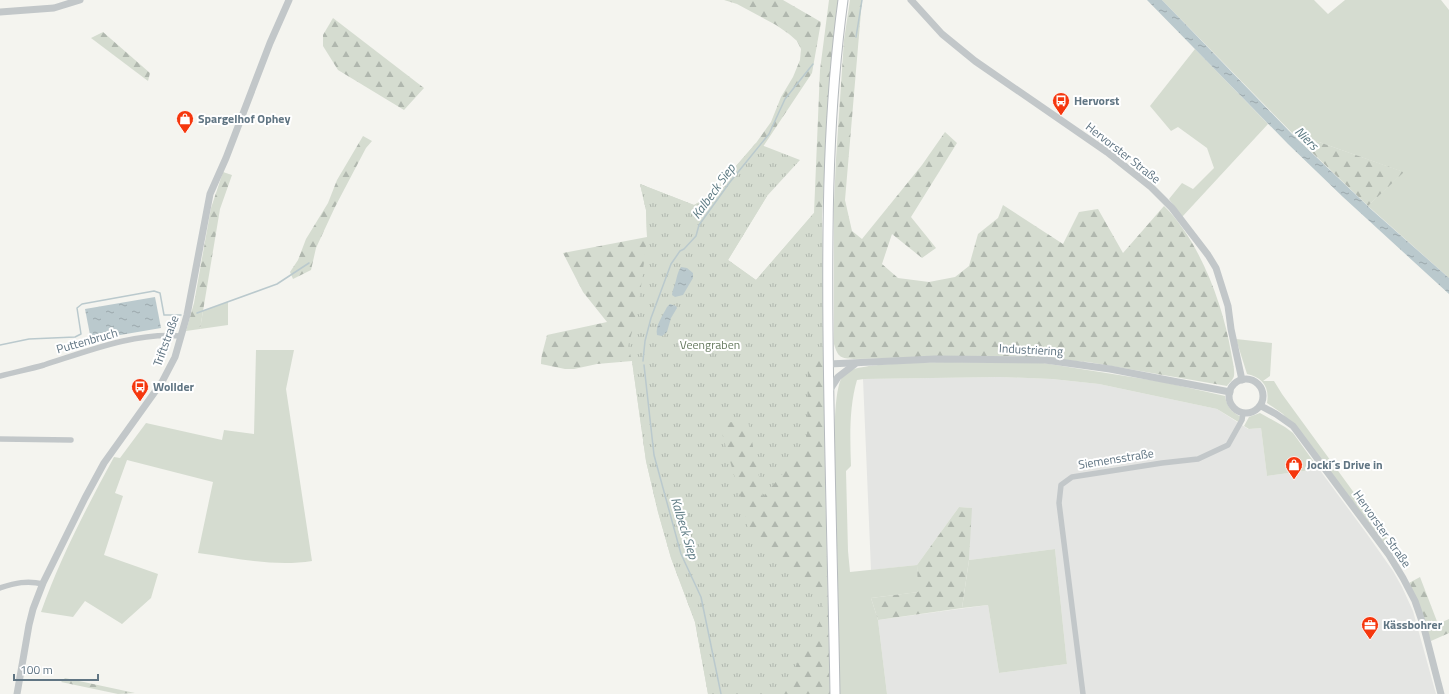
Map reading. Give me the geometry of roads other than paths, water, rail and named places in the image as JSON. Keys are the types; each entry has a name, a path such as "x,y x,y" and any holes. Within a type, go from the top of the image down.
{"main road":[{"path":"835,694 829,391 828,202 830,145 837,53 843,0"}],"street":[{"path":"0,12 54,8 80,0"},
{"name":"Triftstraße","path":"18,694 29,625 33,609 43,584 85,498 104,463 154,394 169,370 188,315 210,194 226,158 283,11 289,0"},
{"name":"Hervorster Straße","path":"911,0 942,34 975,61 1107,152 1146,183 1172,208 1208,255 1216,268 1228,306 1229,322 1242,380"},
{"name":"Puttenbruch","path":"0,376 43,365 109,344 163,334 181,336"},
{"name":"Industriering","path":"829,364 935,359 1045,360 1110,369 1230,392"},
{"path":"829,391 838,377 855,363"},
{"path":"1242,380 1253,380 1261,386 1264,396 1261,406 1253,412 1244,413 1235,409 1230,401 1230,392 1234,384 1242,380"},
{"name":"Hervorster Straße","path":"1261,406 1293,426 1389,555 1415,601 1423,624 1441,694"},
{"name":"Siemensstraße","path":"1083,694 1058,503 1061,485 1072,477 1198,459 1228,445 1242,420 1244,413"},
{"path":"0,439 71,440"},
{"path":"0,588 25,581 43,584"}],"water":[{"path":"1147,0 1162,0 1292,134 1373,211 1449,278 1449,294 1343,197 1288,144"},
{"path":"681,267 687,268 693,273 693,278 683,295 675,297 672,295 672,292"},
{"path":"155,297 161,328 91,340 85,309"},
{"path":"670,304 676,306 677,308 671,318 667,332 662,336 657,335 657,328 667,307"}],"waterway":[{"name":"Kalbeck Siep","path":"856,37 862,0"},
{"name":"Kalbeck Siep","path":"643,361 645,341 651,318 671,264 680,251 684,249 696,236 699,225 730,182 769,134 785,99 813,64"},
{"path":"197,313 277,284 309,263"},
{"path":"0,345 29,339 75,337 81,334 77,308 82,304 154,291 160,293 164,315 181,315"},
{"name":"Kalbeck Siep","path":"644,365 654,455 681,554 701,597 721,694"}],"place":[{"name":"Hervorst","path":"1061,116"},
{"name":"Spargelhof Ophey","path":"185,134"},
{"name":"Wollder","path":"140,402"},
{"name":"Jocki´s Drive in","path":"1294,480"},
{"name":"Kässbohrer","path":"1370,640"}],"water label":[{"name":"Niers","path":"1307,138"}],"park label":[{"name":"Veengraben","path":"710,345"}]}
